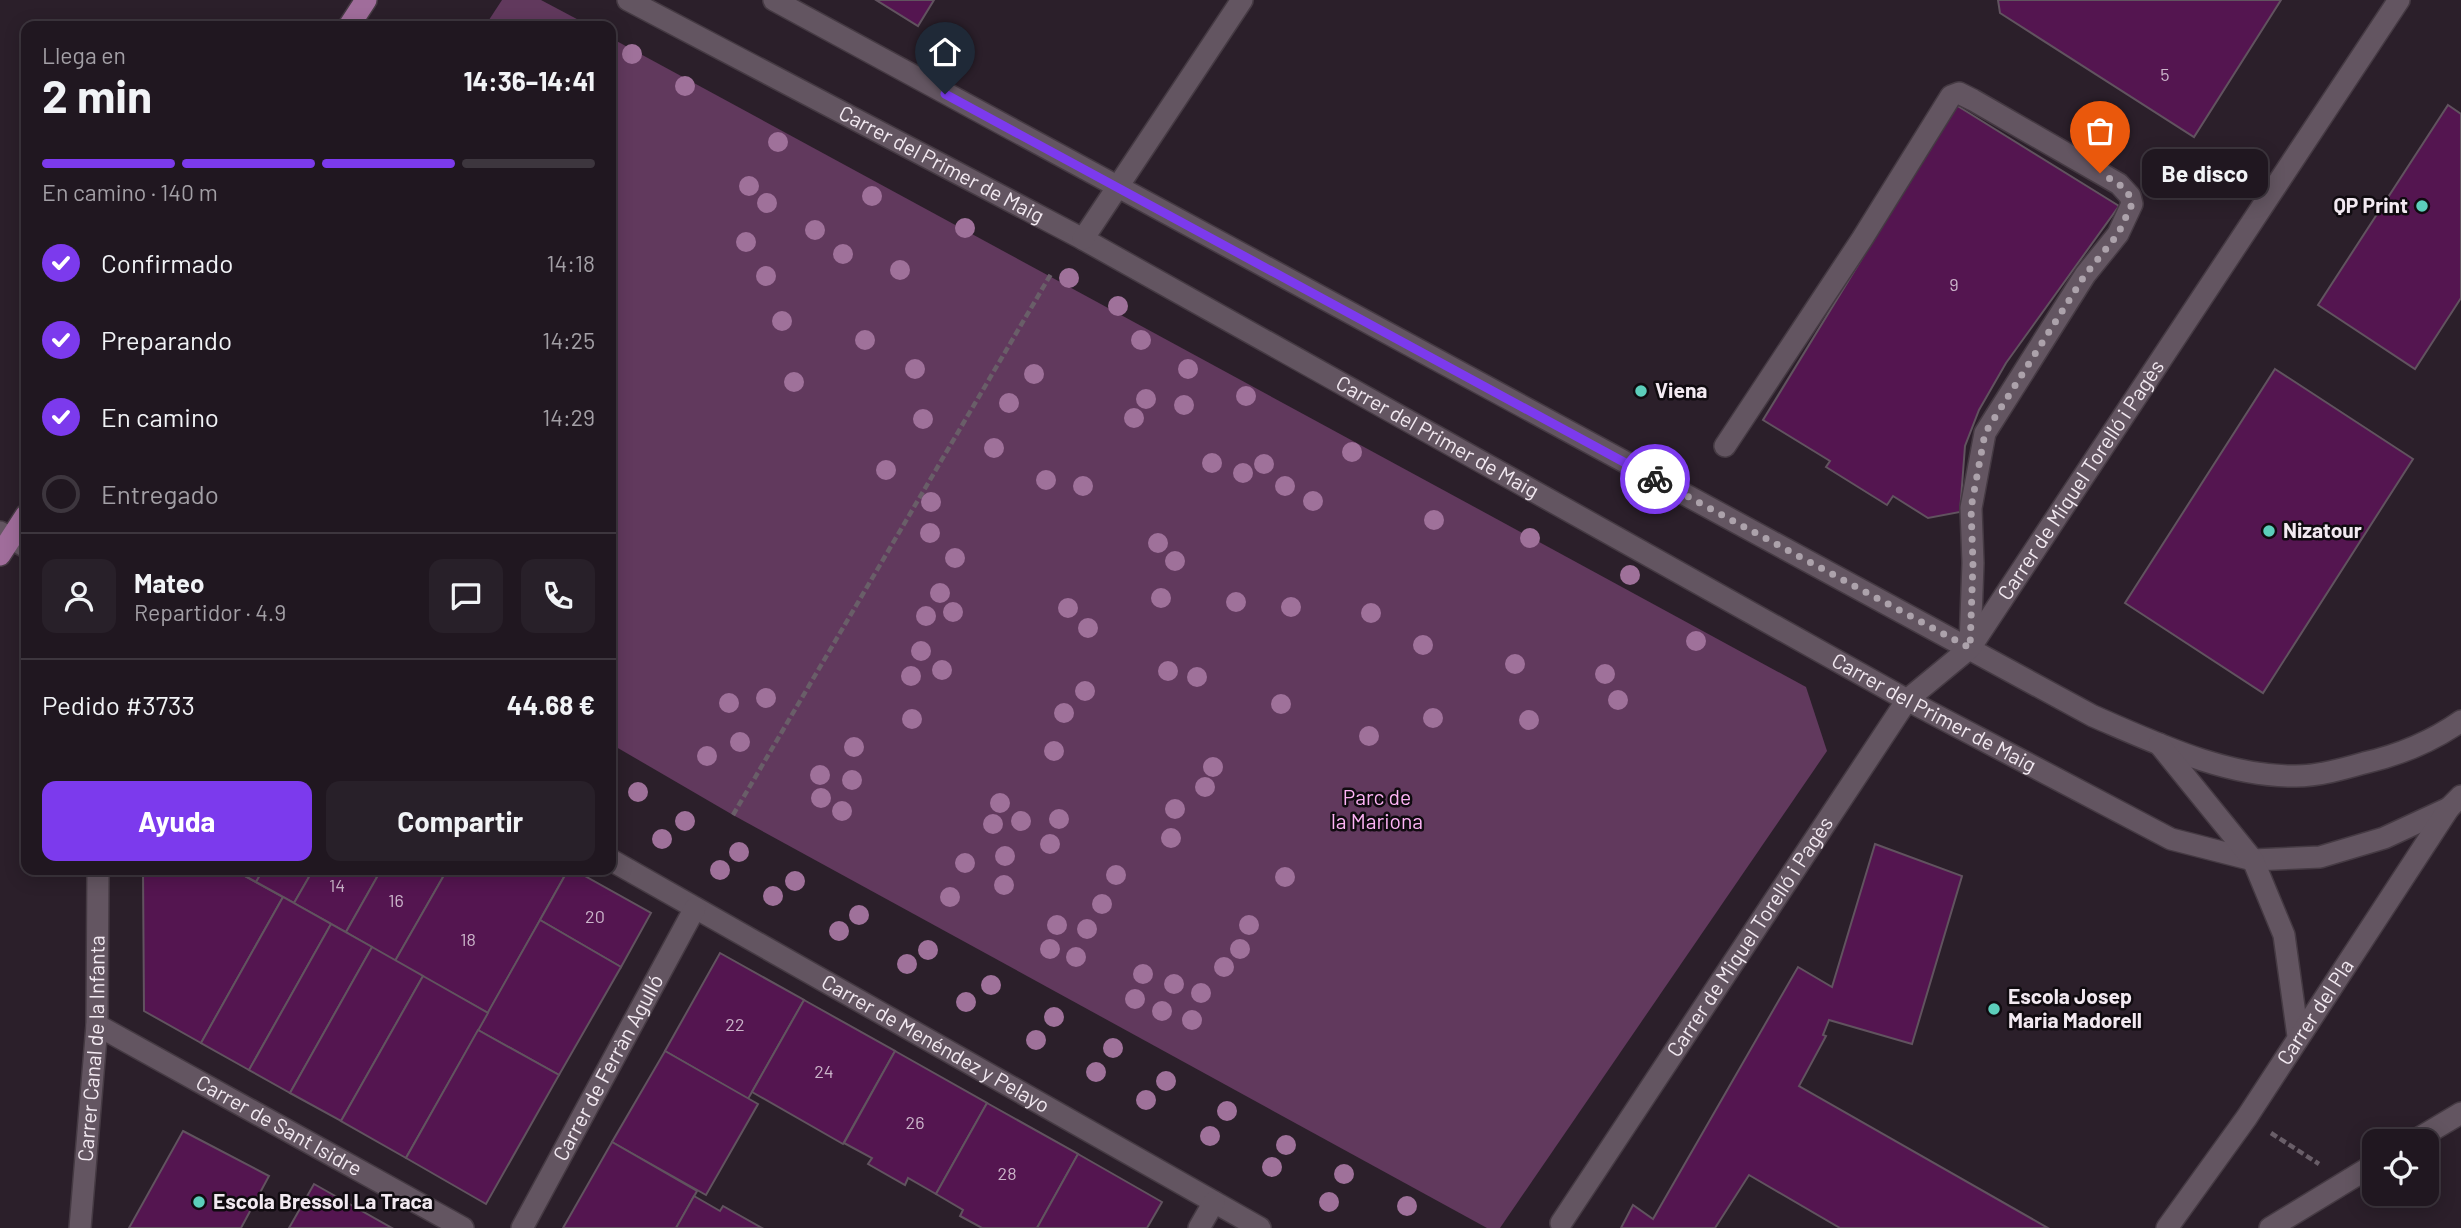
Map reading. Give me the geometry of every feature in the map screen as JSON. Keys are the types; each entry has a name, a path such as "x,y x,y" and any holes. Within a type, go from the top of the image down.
{"main road":[{"path":"352,21 366,0"},
{"path":"9,543 21,523"}],"street":[{"name":"Carrer del Primer de Maig","path":"628,0 1083,239 1907,700 2171,838 2253,860 2320,856 2350,850 2455,802"},
{"path":"774,0 1116,189 2093,716 2158,744 2229,767 2296,776 2388,757 2420,746 2461,721"},
{"path":"1083,239 1242,0"},
{"name":"Carrer de Miquel Torelló i Pagès","path":"1561,1223 1907,700 1970,648 2399,0"},
{"path":"1725,446 1854,251 1951,96 1959,93 1973,100 2119,184 2130,196 2132,204 2118,234 2085,275 1985,433 1971,508 1973,563 1970,648"},
{"path":"2158,744 2253,860 2284,935 2298,1036"},
{"name":"Carrer del Pla","path":"2167,1228 2247,1117 2455,802"},
{"name":"Carrer de Menéndez y Pelayo","path":"616,863 1260,1228"},
{"name":"Carrer Canal de la Infanta","path":"80,1228 97,1025 98,875"},
{"name":"Carrer de Ferràn Agulló","path":"522,1228 695,908"},
{"name":"Carrer de Sant Isidre","path":"97,1025 463,1228"},
{"path":"2435,1129 2461,1114"},
{"path":"2270,1228 2362,1172"},
{"path":"1199,1228 1214,1202"}],"path":[{"path":"733,815 1051,274"},
{"path":"2247,1117 2346,1181"}],"green space":[{"path":"502,0 541,0 581,21 488,21"},
{"name":"Parc de la Mariona","path":"616,41 1806,687 1827,751 1500,1228 1487,1228 733,815 616,747"}],"building":[{"path":"876,0 934,0 918,26"},
{"path":"1998,0 2281,0 2194,137 2000,13"},
{"path":"1956,105 2119,206 2006,363 1979,410 1965,446 1960,512 1928,518 1893,496 1887,505 1826,467 1830,461 1763,420"},
{"name":"QP Print","path":"2448,105 2461,114 2461,298 2415,369 2318,305"},
{"name":"Nizatour","path":"2275,369 2413,459 2263,693 2125,603"},
{"path":"1875,844 1962,876 1912,1044 1829,1020 1823,1035 1826,1036 1799,1086 2048,1228 1840,1228 1749,1175 1715,1228 1621,1228 1633,1205 1653,1219 1798,967 1832,987"},
{"path":"143,875 243,875 283,897 201,1043 144,1011"},
{"path":"243,875 260,875 256,882"},
{"path":"260,875 310,875 294,903 256,882"},
{"path":"310,875 378,875 346,932 294,903"},
{"path":"378,875 444,875 395,961 346,932"},
{"path":"444,875 565,875 488,1013 395,961"},
{"path":"565,875 583,875 651,913 621,967 540,920"},
{"path":"283,897 331,924 249,1070 201,1043"},
{"path":"540,920 621,967 559,1075 478,1030"},
{"path":"331,924 372,947 290,1093 249,1070"},
{"path":"372,947 423,976 341,1121 290,1093"},
{"path":"720,953 804,1000 748,1099 665,1051"},
{"path":"423,976 488,1013 406,1158 341,1121"},
{"path":"804,1000 895,1051 843,1144 752,1092"},
{"path":"478,1030 559,1075 486,1204 406,1158"},
{"path":"665,1051 758,1104 706,1195 612,1142"},
{"path":"895,1051 987,1103 936,1194 908,1178 905,1185 868,1164 872,1158 844,1143"},
{"path":"987,1103 1078,1154 1037,1228 982,1228 960,1216 963,1210 936,1194"},
{"name":"Escola Bressol La Traca","path":"183,1131 269,1176 241,1228 129,1228"},
{"path":"612,1142 697,1191 676,1228 563,1228"},
{"path":"1078,1154 1162,1202 1147,1228 1037,1228"},
{"path":"314,1184 392,1228 289,1228"},
{"path":"694,1196 720,1211 723,1206 762,1228 676,1228"}],"way so far":[{"path":"1655,479 1970,648 1973,563 1971,508 1975,474 1985,433 2085,275 2118,234 2132,204 2130,196 2119,184 2100,173"}],"place":[{"name":"Be disco","path":"2100,173"},
{"name":"QP Print","path":"2422,206"},
{"name":"Viena","path":"1641,391"},
{"name":"Nizatour","path":"2269,531"},
{"name":"Escola Josep Maria Madorell","path":"1994,1009"},
{"name":"Escola Bressol La Traca","path":"199,1202"}],"route":[{"path":"945,94 1655,479"}]}
